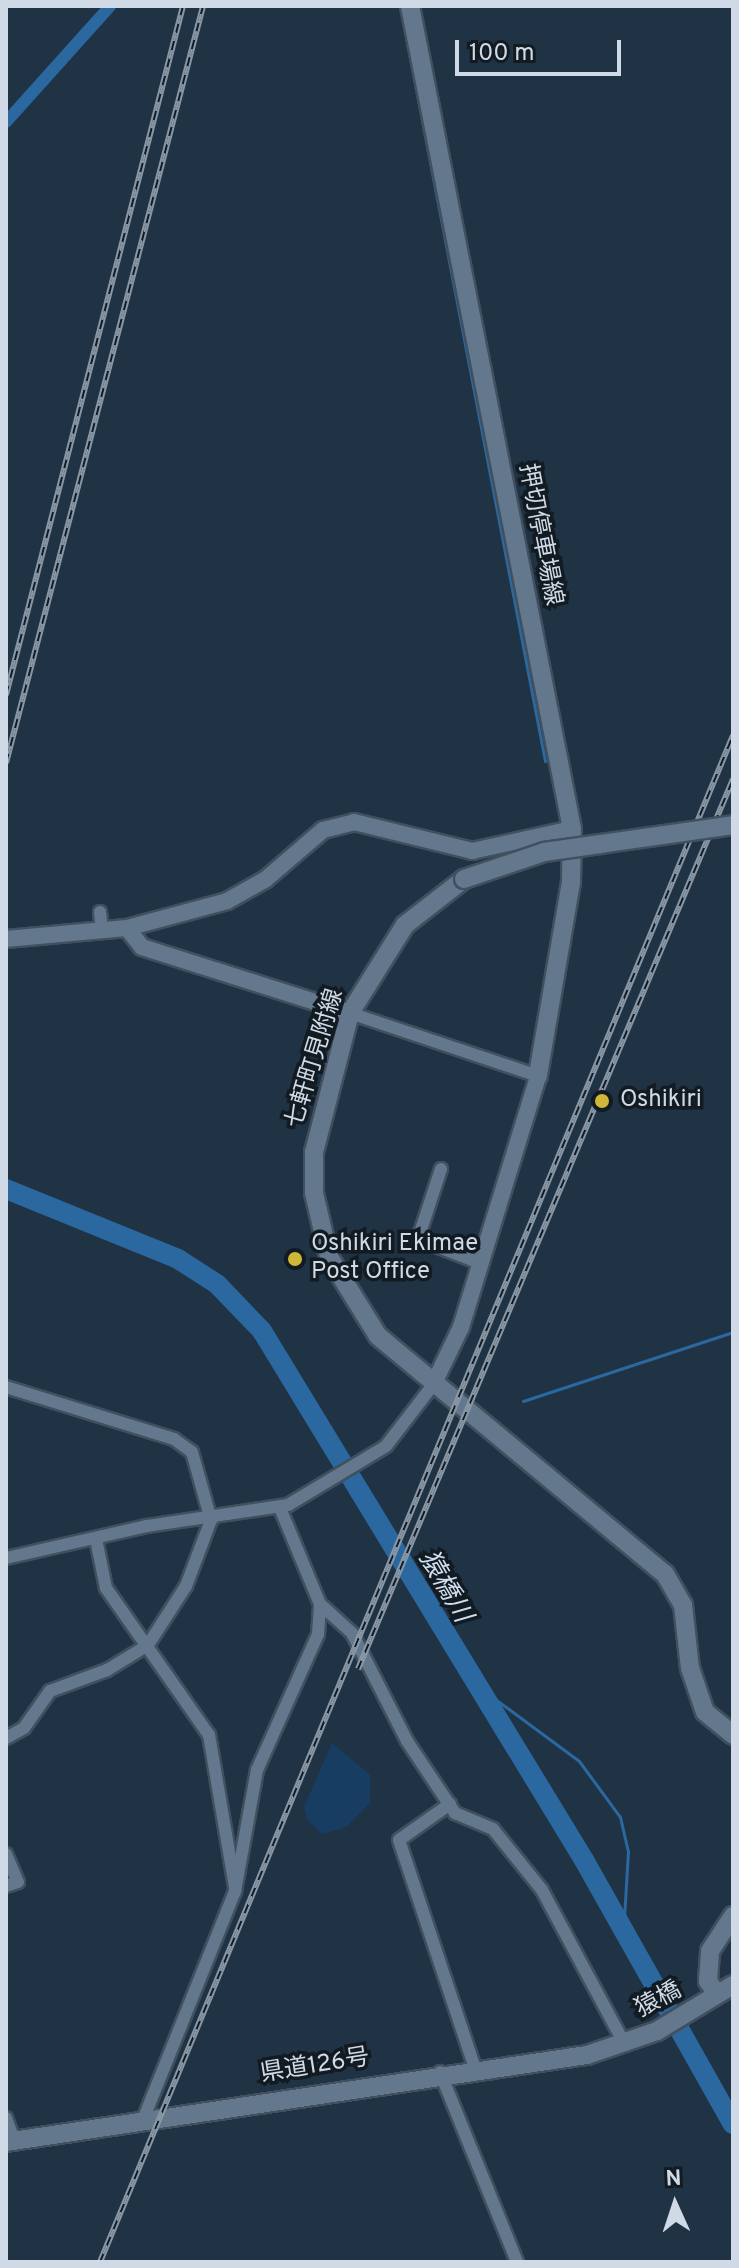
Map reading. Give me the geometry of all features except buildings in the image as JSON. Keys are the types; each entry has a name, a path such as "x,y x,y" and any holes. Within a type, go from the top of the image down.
{"main road":[{"name":"押切停車場線","path":"410,6 572,829 571,882 538,1076"},
{"name":"七軒町見附線","path":"733,825 544,852 464,879 405,925 373,967 350,1013 319,1116 317,1214 349,1298 378,1336 433,1385 665,1574 683,1605 690,1668 705,1712 733,1735"},
{"path":"719,1994 708,1981 710,1951 733,1916"},
{"name":"猿橋","path":"629,2044 719,1994"},
{"name":"県道126号","path":"10,2141 440,2072 570,2058 629,2044"}],"street":[{"path":"6,939 127,928 247,892 297,848 337,825 376,823 472,851 572,829"},
{"path":"100,912 102,931"},
{"path":"6,1558 96,1539 280,1508 306,1498 386,1446 433,1385 461,1327 538,1076 142,947 127,928"},
{"path":"441,1169 418,1239 480,1263"},
{"path":"6,1387 174,1439 192,1452 211,1520 186,1586 148,1645 107,1670 50,1691 24,1728 6,1738"},
{"path":"280,1508 320,1604 352,1633 407,1741 455,1813 493,1829 542,1890 629,2044"},
{"path":"96,1539 106,1588 209,1735 235,1891"},
{"path":"143,2120 235,1891 257,1770 298,1686 318,1634 320,1604"},
{"path":"450,1804 399,1840 475,2068"},
{"path":"6,1854 18,1882 6,1886"},
{"path":"440,2072 517,2262"},
{"path":"6,2118 10,2141"}],"shaded area":[{"path":"332,1743 370,1775 370,1803 346,1827 322,1834 307,1820 304,1807"}],"waterway":[{"path":"6,122 110,6"},
{"path":"400,6 545,761"},
{"name":"猿橋川","path":"6,1189 178,1259 217,1284 262,1331 584,1860 733,2124"},
{"path":"523,1401 733,1332"},
{"path":"458,1661 495,1699 579,1761 620,1817 628,1851 623,1935"}],"railway":[{"path":"6,695 183,6"},
{"path":"6,763 203,6"},
{"path":"100,2262 733,735"},
{"path":"358,1669 733,779"}],"place":[{"name":"Oshikiri","path":"602,1101"},
{"name":"Oshikiri Ekimae Post Office","path":"295,1259"}]}
